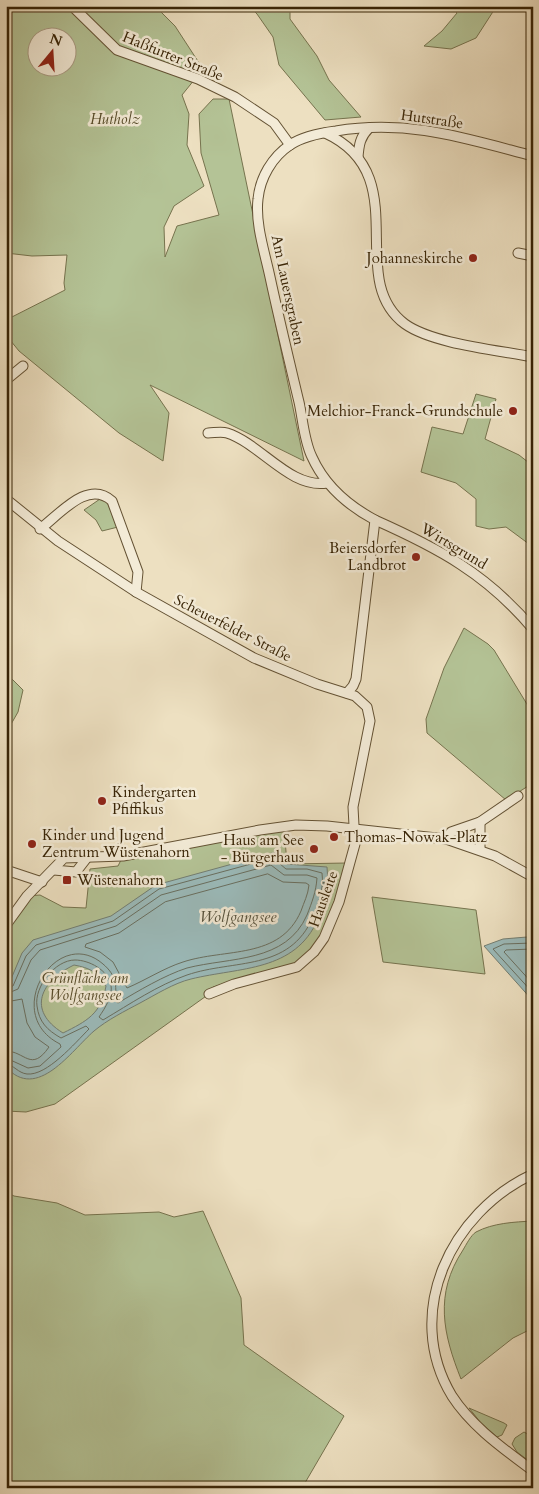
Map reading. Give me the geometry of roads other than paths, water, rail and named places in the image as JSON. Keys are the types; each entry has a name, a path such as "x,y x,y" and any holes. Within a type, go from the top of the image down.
{"street":[{"name":"Haßfurter Straße","path":"72,6 117,50 198,79 235,97 274,123 290,144"},
{"name":"Hutstraße","path":"325,133 369,128 402,128 451,133 533,156"},
{"path":"358,157 359,145 363,134 369,128"},
{"name":"Am Lauersgraben","path":"325,133 308,136 290,144 269,166 262,180 258,199 259,218 310,450 327,483 352,506 375,520"},
{"path":"325,133 342,141 358,157 367,172 374,193 377,216 378,272 383,294 392,312 414,329 436,337 533,357"},
{"path":"6,380 24,366"},
{"path":"208,433 228,433 268,457 303,482 310,484 327,483"},
{"path":"40,529 83,496 94,492 106,496 112,501 138,572 136,592"},
{"name":"Scheuerfelder Straße","path":"6,499 40,529 87,562 136,592 254,658 317,684 347,693 362,701 370,714 353,807 355,829"},
{"path":"347,693 354,686 356,679 375,520"},
{"name":"Wirtsgrund","path":"375,520 433,546 458,561 497,591 533,629"},
{"path":"446,839 451,832 480,822 518,796"},
{"path":"480,822 480,850"},
{"path":"6,925 28,896 64,858 86,859 132,854 284,827 327,826 446,839 480,850 510,863 533,877"},
{"name":"Hausleite","path":"209,994 234,984 296,967 314,952 324,938 339,902 354,851 355,829"},
{"path":"54,870 76,872 86,859"},
{"path":"6,870 42,882"},
{"path":"533,1174 499,1194 474,1216 464,1229 448,1255 438,1281 433,1300 432,1330 438,1363 445,1381 463,1411 493,1440 533,1471"}],"water":[{"name":"Wolfgangsee","path":"276,852 287,864 327,867 326,894 318,919 308,936 295,949 281,958 247,969 191,979 171,986 105,1023 53,1070 41,1076 30,1079 18,1076 6,1067 6,991 22,953 33,940 111,916 156,885","holes":["74,965 93,971 100,977 106,986 104,996 92,1016 63,1033 51,1024 44,1015 42,996 46,987 53,979"]},
{"path":"533,938 533,1001 484,946 503,939"}],"place":[{"name":"Johanneskirche","path":"473,258"},
{"name":"Melchior-Franck-Grundschule","path":"513,411"},
{"name":"Beiersdorfer Landbrot","path":"416,557"},
{"name":"Kindergarten Pfiffikus","path":"102,801"},
{"name":"Thomas-Nowak-Platz","path":"334,837"},
{"name":"Kinder und Jugend Zentrum Wüstenahorn","path":"32,844"},
{"name":"Haus am See - Bürgerhaus","path":"314,849"},
{"name":"Wüstenahorn","path":"67,880"}],"park label":[{"name":"Hutholz","path":"115,119"},
{"name":"Grünfläche am Wolfgangsee","path":"85,986"}]}
